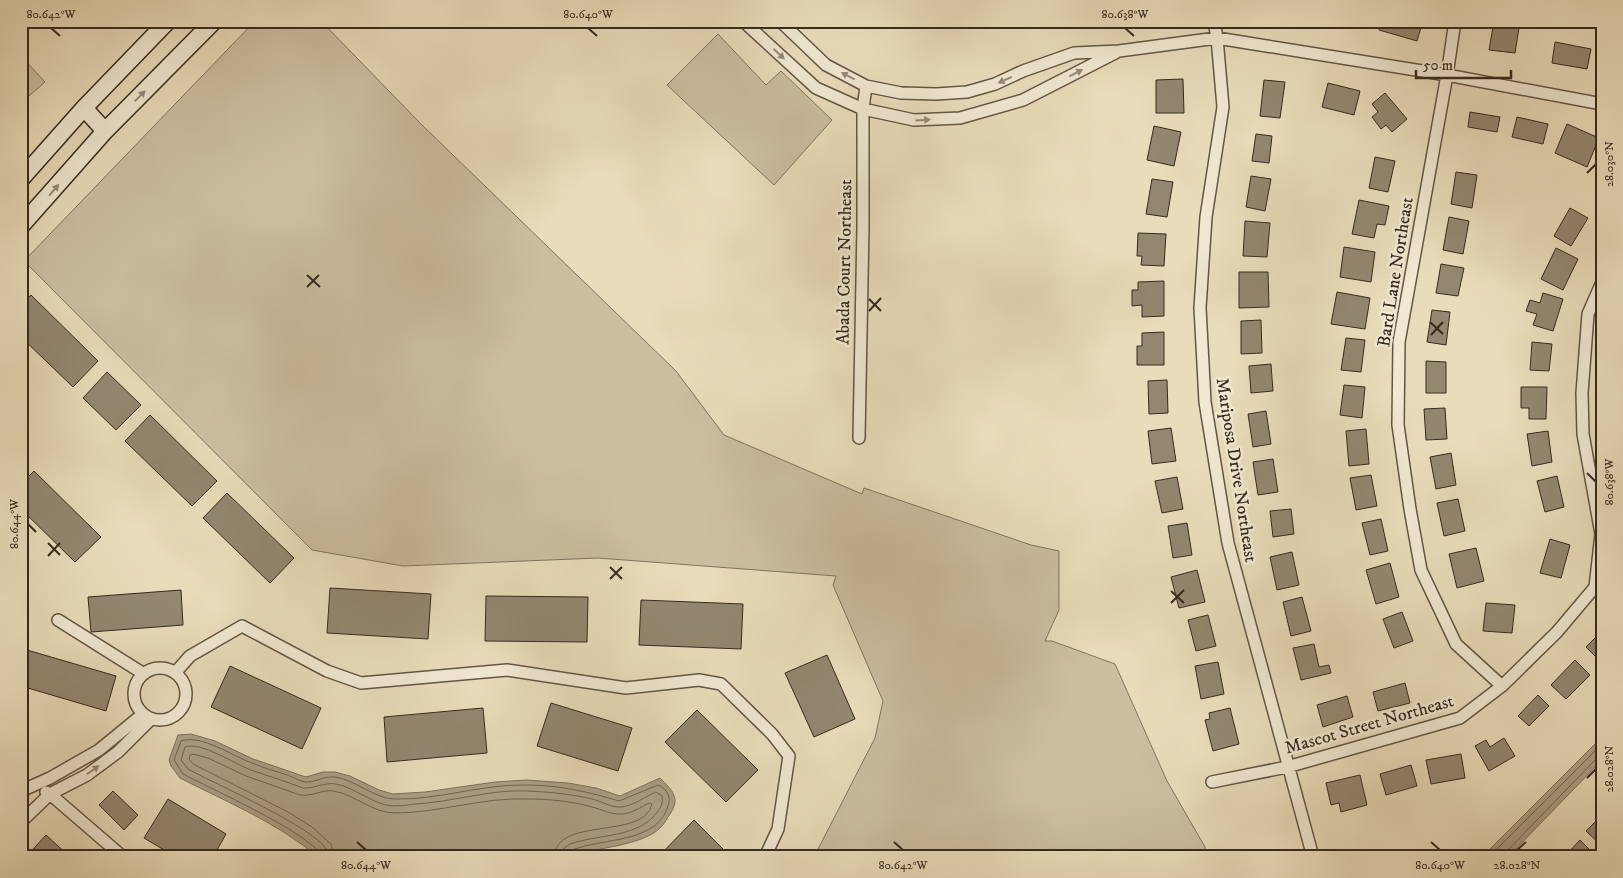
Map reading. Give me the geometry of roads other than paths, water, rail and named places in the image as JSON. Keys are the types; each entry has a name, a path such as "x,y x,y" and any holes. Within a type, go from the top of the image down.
{"main road":[{"path":"21,179 84,108 168,21"},
{"path":"21,226 105,131 214,21"},
{"path":"84,108 105,131"}],"street":[{"path":"743,21 816,88 863,109 914,120 960,118 1024,100 1119,51"},
{"path":"780,21 826,65 866,86 901,93 936,94 967,92 995,84 1023,71 1074,53 1119,51 1217,38 1448,74 1602,104"},
{"name":"Mariposa Drive Northeast","path":"1214,21 1223,107 1206,217 1200,308 1205,402 1228,543 1313,857"},
{"name":"Bard Lane Northeast","path":"1455,21 1448,74 1399,342 1398,425 1410,508 1422,570 1456,644 1502,686"},
{"name":"Abada Court Northeast","path":"859,438 863,240 863,109 866,86"},
{"name":"Mascot Street Northeast","path":"1212,782 1288,767 1460,718 1502,686 1557,632 1595,587 1601,534 1583,434 1582,393 1588,314 1602,282"},
{"path":"58,620 144,674"},
{"path":"175,673 190,656 242,626 327,671 361,683 507,670 626,688 699,680 720,684 772,734 789,756 778,829 765,857"},
{"path":"162,669 175,673 185,687 186,695 180,711 170,718 162,720 147,717 139,710 134,696 136,686 144,674 153,670 162,669"},
{"path":"21,791 50,778 99,750 147,717"},
{"path":"21,822 50,794 87,774 118,752 147,717"},
{"path":"33,786 50,794 123,857"}],"water":[{"path":"191,734 215,741 253,759 306,777 323,772 335,772 350,776 379,790 393,794 526,780 568,783 596,788 620,796 660,778 674,794 675,803 664,824 643,838 567,857 318,857 269,823 180,778 169,760 178,735"},
{"path":"1602,737 1602,760 1508,857 1482,857"}]}
